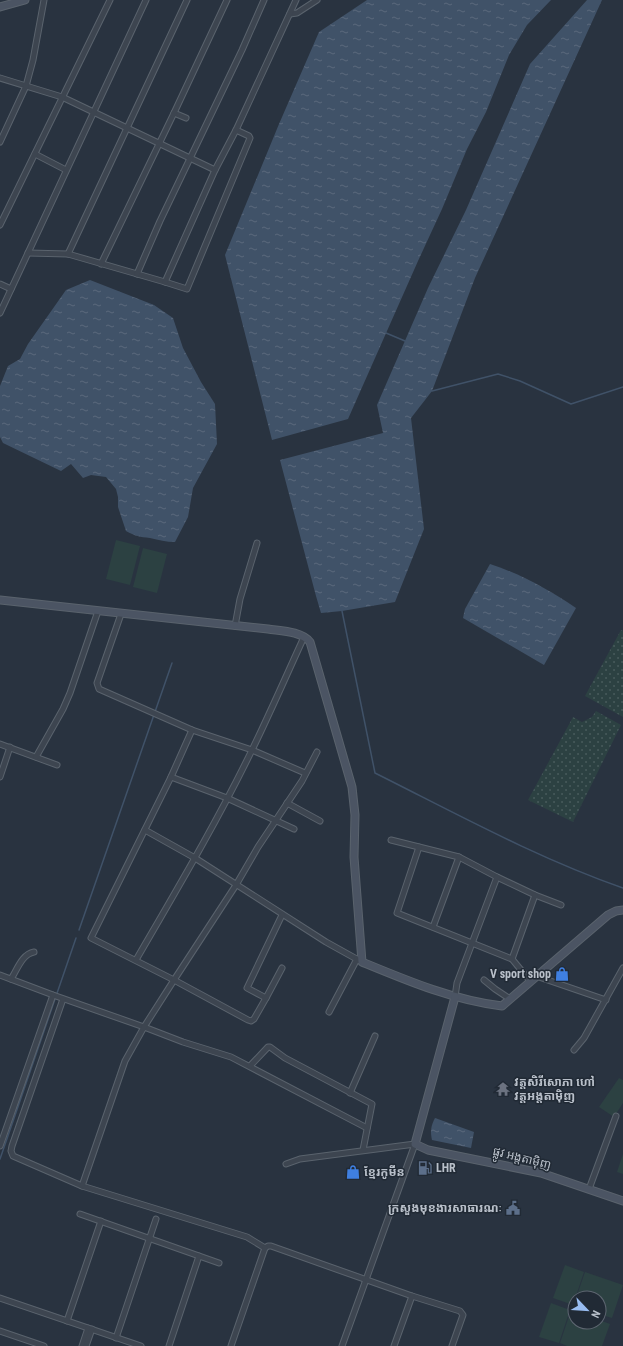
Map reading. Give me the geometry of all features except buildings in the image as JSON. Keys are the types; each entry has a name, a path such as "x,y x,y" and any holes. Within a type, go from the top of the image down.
{"street":[{"path":"0,7 25,0"},
{"path":"0,142 26,86 33,60 44,0"},
{"path":"0,225 110,0"},
{"path":"0,313 146,0"},
{"path":"68,254 187,0"},
{"path":"101,264 227,0"},
{"path":"137,274 160,221 264,0"},
{"path":"165,282 215,170 236,130 296,0"},
{"path":"290,14 297,13 316,0"},
{"path":"0,78 62,97 215,170"},
{"path":"174,113 186,118"},
{"path":"28,253 68,254 165,282 184,290 188,288 250,138 249,136 236,130"},
{"path":"35,154 66,170"},
{"path":"0,284 11,289"},
{"path":"235,626 240,599 257,543"},
{"path":"0,600 276,630 297,634 310,642 352,787 355,815 354,857 359,961 329,1012"},
{"path":"36,757 63,709 70,693 98,611"},
{"path":"121,614 97,685 99,689 192,730 252,750 283,762 305,773"},
{"path":"136,960 195,858 252,750 304,637"},
{"path":"192,730 171,777 91,938 251,1021 254,1019 282,968"},
{"path":"0,744 57,765"},
{"path":"0,777 10,747"},
{"path":"82,1186 125,1061 144,1026 236,885 258,847 302,781 317,752"},
{"path":"171,777 227,798 294,829"},
{"path":"287,803 320,821"},
{"path":"145,830 195,858 282,915 359,961 407,981 455,998 479,1003 502,1006 608,915 616,911 623,910"},
{"path":"391,840 459,857 535,895 561,905"},
{"path":"419,847 397,912 398,915 473,942 512,959 530,981"},
{"path":"433,927 459,857"},
{"path":"342,1346 415,1144 455,998 457,983 497,877"},
{"path":"512,959 535,895"},
{"path":"266,998 248,989 247,987 282,915"},
{"path":"11,979 25,956 30,952 34,952"},
{"path":"574,1050 584,1038 623,968"},
{"path":"0,975 54,996 144,1026 183,1042 232,1057 250,1066 256,1071 367,1128"},
{"path":"536,976 606,1000"},
{"path":"484,980 510,999"},
{"path":"0,1146 54,996"},
{"path":"62,998 11,1151 13,1156 82,1186 247,1237 265,1248"},
{"path":"350,1092 375,1036"},
{"path":"250,1066 268,1047 270,1047 284,1058 372,1104 363,1150"},
{"path":"589,1189 616,1116"},
{"path":"286,1164 300,1159 415,1144"},
{"name":"ផ្លូវ អង្តតាម៉ិញ","path":"415,1144 428,1150 541,1173 623,1201"},
{"path":"80,1214 219,1263"},
{"path":"116,1338 156,1219"},
{"path":"67,1321 101,1221"},
{"path":"265,1248 271,1246 412,1296 460,1311 463,1315 452,1346"},
{"path":"231,1346 265,1248"},
{"path":"169,1346 199,1256"},
{"path":"394,1346 412,1296"},
{"path":"0,1298 141,1346"},
{"path":"82,1346 90,1329"},
{"path":"86,1346 90,1329"},
{"path":"0,1331 44,1346"}],"green space":[{"path":"116,540 140,546 130,585 106,579"},
{"path":"143,548 167,554 157,593 133,587"},
{"path":"621,630 623,631 623,717 585,696"},
{"path":"596,711 621,725 573,822 528,800 573,717 582,722 592,717"},
{"path":"619,1078 623,1080 623,1103 614,1117 599,1107"},
{"path":"623,1154 623,1174 617,1172"},
{"path":"565,1265 584,1272 578,1290 567,1290 567,1303 553,1298"},
{"path":"585,1272 623,1285 612,1318 607,1316 607,1290 579,1290"},
{"path":"551,1303 567,1309 567,1319 559,1343 539,1337"},
{"path":"567,1322 567,1330 607,1330 607,1323 610,1324 602,1346 567,1346 560,1343"}],"water":[{"path":"367,0 551,0 527,25 509,55 486,112 467,149 442,209 348,419 272,440 225,255 319,32"},
{"path":"587,0 602,0 475,278 432,391 411,418 424,529 395,602 321,613 280,460 383,433 377,405 428,288 466,210 530,64"},
{"path":"90,280 154,305 173,318 183,348 201,382 215,404 217,444 193,488 188,517 175,542 140,537 126,531 118,507 116,489 106,477 91,475 83,478 71,464 61,471 3,443 0,437 0,386 8,366 20,359 28,344 66,290"},
{"path":"490,564 534,583 576,608 544,665 463,618 465,609"},
{"path":"435,1118 474,1132 471,1148 432,1140 431,1129"}],"waterway":[{"path":"386,333 405,341"},
{"path":"432,391 498,374 520,381 571,404 623,387"},
{"path":"342,611 375,773 528,849 623,888"},
{"path":"79,930 172,663"},
{"path":"0,1159 76,938"}],"place":[{"name":"V sport shop","path":"562,974"},
{"name":"វត្តសិរីសោភា ហៅ វត្តអង្តតាម៉ិញ","path":"503,1089"},
{"name":"LHR","path":"425,1168"},
{"name":"ខ្មែរកូមីន","path":"353,1172"},
{"name":"ក្រសួងមុខងារសាធារណៈ","path":"513,1208"}]}
